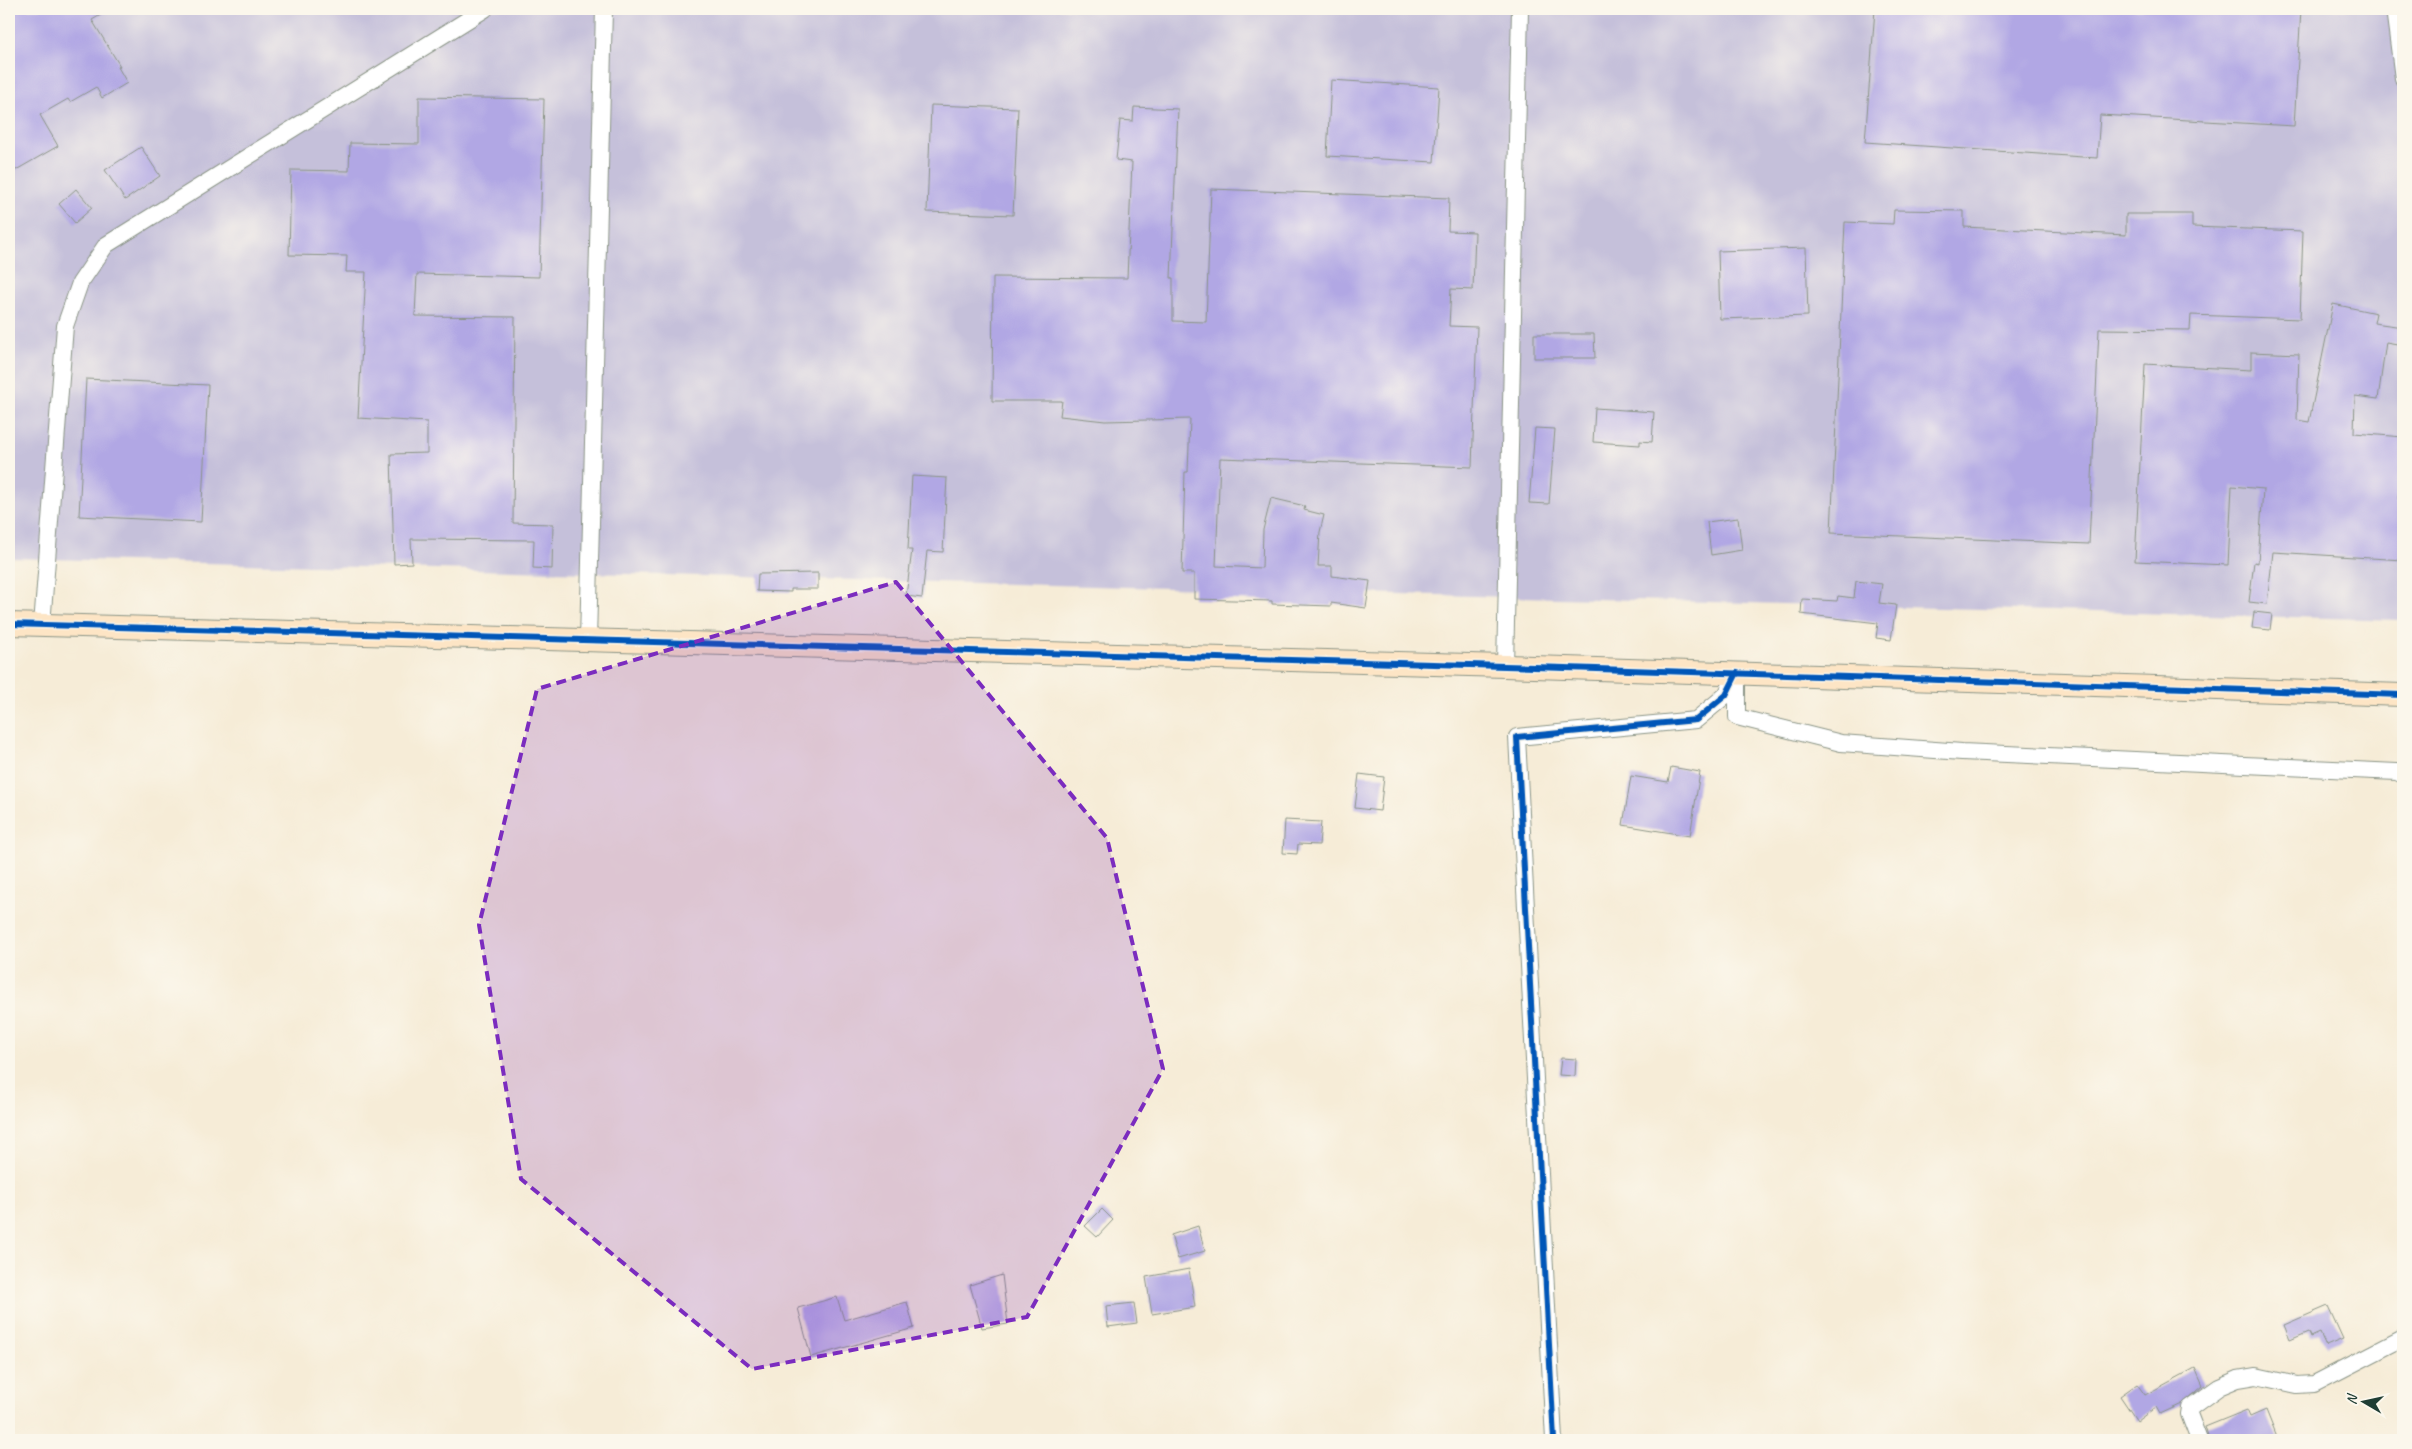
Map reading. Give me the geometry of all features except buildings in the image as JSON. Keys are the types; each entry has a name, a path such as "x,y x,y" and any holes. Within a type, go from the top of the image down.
{"street":[{"path":"42,625 65,326 80,283 106,245 485,9"},
{"path":"588,641 604,9"},
{"path":"1505,666 1520,9"},
{"path":"2394,9 2403,78"},
{"path":"9,624 1505,666 2403,695"},
{"path":"1737,673 1737,717 1841,743 1962,752 2397,772 2403,775"},
{"path":"1554,1440 1518,737 1696,720 1726,695 1737,673"},
{"path":"2199,1440 2189,1414 2190,1408 2219,1386 2238,1379 2256,1376 2297,1385 2314,1384 2403,1338"}],"highlighted area":[{"path":"896,582 1107,838 1163,1069 1027,1317 752,1369 521,1179 479,925 537,689"}],"shaded area":[{"path":"9,9 2403,9 2403,620 9,558"}],"cycle path":[{"path":"9,624 1505,666 2403,695"},
{"path":"1554,1440 1517,737 1696,720 1726,695 1737,673"}]}
